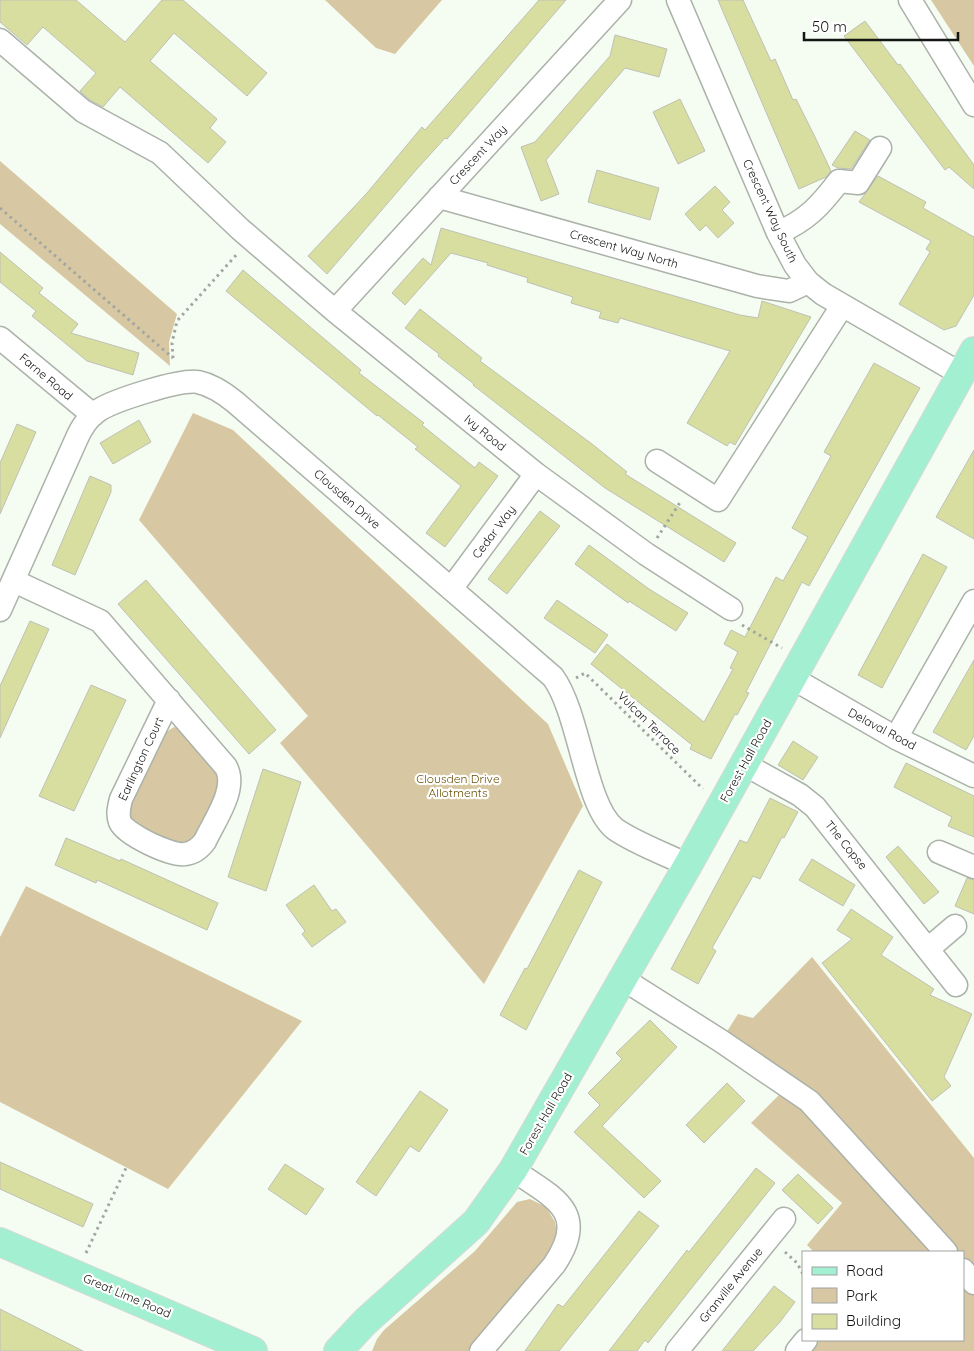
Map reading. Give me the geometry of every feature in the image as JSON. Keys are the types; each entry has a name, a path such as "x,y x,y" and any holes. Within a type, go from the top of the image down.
{"main road":[{"name":"Forest Hall Road","path":"349,1344 476,1222 513,1170 688,865 968,362"},
{"name":"Great Lime Road","path":"0,1242 194,1323 249,1350"},
{"path":"194,1323 209,1351"}],"street":[{"name":"Crescent Way","path":"336,311 620,0"},
{"name":"Crescent Way South","path":"678,0 778,233 795,265 808,282 842,306 968,362"},
{"path":"910,0 974,105"},
{"name":"Ivy Road","path":"0,40 83,112 160,153 252,238 336,311 536,474 646,554 731,610"},
{"path":"778,233 795,225 819,208 839,181 858,183 880,148"},
{"name":"Crescent Way North","path":"439,197 757,286 789,291 808,282"},
{"path":"657,462 718,500 842,306"},
{"name":"Farne Road","path":"0,338 92,415"},
{"name":"Clousden Drive","path":"0,610 78,435 92,415 111,404 177,383 189,382 211,386 235,402 544,668 560,686 603,815 616,829 688,865"},
{"name":"Cedar Way","path":"451,589 536,474"},
{"name":"Earlington Court","path":"14,581 100,621 169,700 226,767 230,780 227,793 205,842 200,848 186,854 170,852 133,835 122,826 118,814 121,799 169,700"},
{"path":"896,738 974,601"},
{"name":"Delaval Road","path":"797,669 896,738 974,776"},
{"name":"The Copse","path":"744,764 800,795 815,807 956,984"},
{"path":"939,852 974,867"},
{"path":"928,949 955,926"},
{"path":"623,979 729,1046 809,1101 945,1251"},
{"name":"Forest Hall Road","path":"481,1351 554,1266 562,1254 569,1235 569,1217 564,1208 513,1170"},
{"name":"Granville Avenue","path":"677,1351 784,1220"},
{"path":"964,1271 974,1283"},
{"path":"797,1351 805,1341"}],"path":[{"path":"0,208 172,358"},
{"path":"177,383 172,358 172,343 177,321 252,238"},
{"path":"646,554 692,484"},
{"path":"731,610 741,625 797,669"},
{"name":"Vulcan Terrace","path":"560,686 585,673 720,806"},
{"path":"76,1274 126,1168"},
{"path":"769,1238 797,1263 802,1272"}],"green space":[{"path":"325,0 442,0 395,54 376,48"},
{"path":"931,0 974,0 974,66"},
{"path":"0,161 177,314 169,342 170,366 0,224"},
{"name":"Clousden Drive Allotments","path":"193,413 233,430 548,724 583,806 484,984 280,743 308,716 139,520"},
{"path":"174,727 180,729 220,775 221,786 197,837 179,846 132,824 127,806 163,734"},
{"path":"26,886 302,1021 168,1189 0,1102 0,937"},
{"path":"812,957 974,1158 974,1351 810,1351 818,1341 964,1341 964,1251 813,1251 807,1245 842,1203 751,1123 785,1089 721,1041 738,1014 753,1018"},
{"path":"530,1199 546,1207 555,1222 557,1233 551,1255 468,1351 372,1351 377,1339 384,1330 475,1251 517,1202"}],"building":[{"path":"0,0 76,0 125,42 162,0 183,0 267,73 247,96 174,33 150,61 217,119 210,128 226,142 208,163 120,87 103,107 90,100 80,91 96,73 43,27 27,45 0,22"},
{"path":"539,0 566,0 447,139 445,138 416,170 327,274 308,256 367,193 422,127 425,130"},
{"path":"718,0 743,0 771,61 775,59 793,100 796,99 831,171 826,177 799,189"},
{"path":"865,21 898,65 900,64 974,165 974,189 949,167 945,170 844,36"},
{"path":"615,35 667,49 659,77 625,68 546,160 559,194 541,201 521,147 535,142 610,56"},
{"path":"680,99 705,151 678,164 653,112"},
{"path":"855,131 870,140 851,169 838,168 832,165"},
{"path":"597,170 659,188 650,220 588,202"},
{"path":"878,176 926,202 923,208 974,237 974,295 956,326 944,330 899,304 930,252 926,249 931,241 859,202"},
{"path":"715,186 730,202 722,210 734,223 718,238 706,225 700,231 685,214"},
{"path":"441,228 740,315 758,318 762,301 811,317 735,445 730,442 727,446 687,423 730,351 620,318 618,323 599,318 601,312 571,303 573,297 527,282 528,278 487,265 488,263 451,253 405,305 392,293 423,258 431,265"},
{"path":"0,252 43,288 39,293 78,324 71,333 139,353 133,375 87,361 32,316 36,311 0,282"},
{"path":"243,270 361,370 359,373 424,423 422,425 475,468 479,462 498,476 445,547 426,533 461,486 415,449 418,447 377,416 226,291"},
{"path":"420,309 482,358 480,361 592,444 627,472 625,474 736,543 724,562 605,488 438,356 439,354 405,328"},
{"path":"874,363 920,388 809,586 802,582 746,692 749,693 737,715 735,714 711,759 690,749 692,745 591,664 607,644 704,722 733,669 730,668 738,652 724,644 731,630 745,637 776,577 783,581 808,537 792,528 831,456 824,452"},
{"path":"139,420 151,442 113,464 100,443"},
{"path":"17,424 36,432 0,514 0,463"},
{"path":"974,450 974,539 936,517"},
{"path":"90,476 111,485 111,492 75,575 52,565"},
{"path":"540,511 560,526 507,594 488,579"},
{"path":"589,545 649,589 688,613 676,631 629,601 628,603 575,564"},
{"path":"923,554 947,567 882,688 858,675"},
{"path":"146,580 276,730 249,754 118,604"},
{"path":"557,600 608,635 595,653 544,618"},
{"path":"30,621 49,629 0,738 0,686"},
{"path":"974,660 974,736 966,750 933,732"},
{"path":"91,685 126,700 74,811 39,796"},
{"path":"793,741 818,757 803,780 778,765"},
{"path":"906,763 974,796 974,837 948,826 952,817 894,787"},
{"path":"263,769 301,782 266,891 228,877"},
{"path":"770,798 798,812 784,838 782,837 760,879 753,876 712,948 716,951 698,984 671,969 740,840 747,843"},
{"path":"66,838 120,861 121,859 218,903 207,930 97,880 96,883 55,865"},
{"path":"898,846 939,892 924,904 886,857"},
{"path":"812,859 855,885 843,906 799,880"},
{"path":"579,870 602,882 526,1030 500,1015 525,968 527,969"},
{"path":"967,878 974,880 974,914 955,906"},
{"path":"314,885 332,911 336,909 346,922 312,947 302,934 305,931 286,905"},
{"path":"851,909 893,937 881,955 934,989 930,995 972,1014 944,1077 951,1086 932,1101 822,963 852,939 837,930"},
{"path":"650,1020 677,1047 602,1126 661,1181 644,1198 574,1132 600,1105 588,1093 622,1059 616,1053"},
{"path":"727,1083 745,1101 704,1143 686,1125"},
{"path":"420,1091 448,1110 419,1152 410,1146 376,1196 356,1182"},
{"path":"0,1162 93,1204 83,1227 0,1189"},
{"path":"285,1164 324,1189 306,1215 268,1189"},
{"path":"756,1168 775,1183 648,1343 645,1340 637,1351 609,1351 687,1250 689,1252"},
{"path":"798,1174 833,1208 818,1224 782,1190"},
{"path":"639,1211 659,1226 559,1351 525,1351 558,1304 563,1307"},
{"path":"774,1286 795,1302 780,1322 753,1351 722,1351"},
{"path":"0,1309 83,1351 0,1351"}]}
